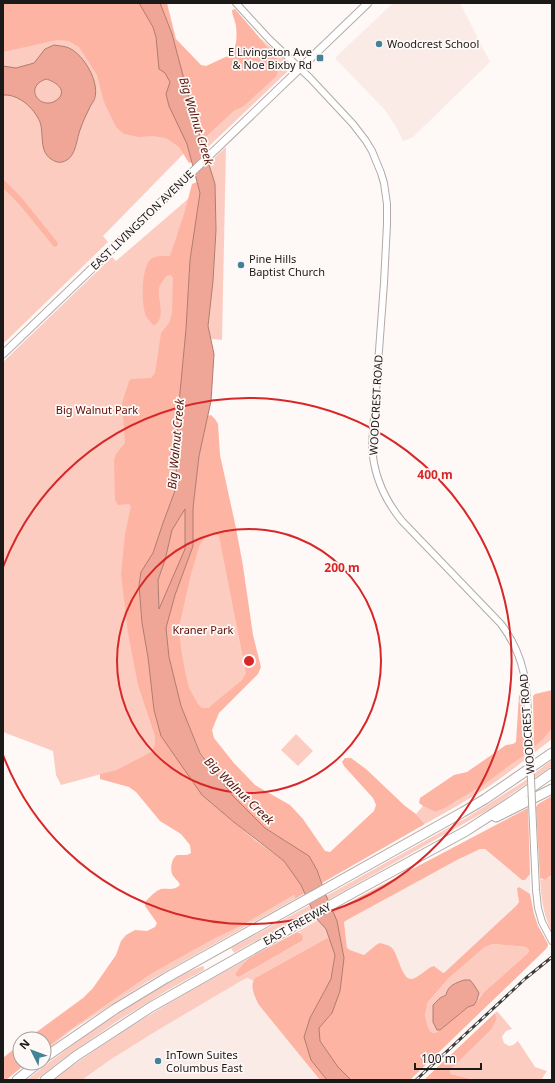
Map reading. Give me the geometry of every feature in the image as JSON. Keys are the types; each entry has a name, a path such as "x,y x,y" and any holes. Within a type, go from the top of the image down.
{"highway":[{"path":"506,785 552,748"},
{"name":"EAST FREEWAY","path":"52,1052 144,991 463,812 506,785 552,753"},
{"name":"EAST FREEWAY","path":"45,1080 76,1056 151,1006 466,831 552,773"},
{"path":"466,831 552,789"},
{"path":"17,1080 28,1071"}],"main road":[{"name":"EAST LIVINGSTON AVENUE","path":"3,354 368,3"}],"street":[{"name":"WOODCREST ROAD","path":"236,3 345,115 360,132 377,162 384,183 387,204 387,232 372,445 373,460 378,480 391,507 402,521 501,624 519,654 526,679 527,692 537,899 540,915 545,929 552,941"}],"shaded area":[{"path":"3,3 140,3 153,27 165,73 170,82 166,94 187,144 192,162 189,163 179,147 166,138 153,136 139,137 124,134 116,127 104,102 97,75 79,47 69,41 57,40 3,52"},
{"path":"139,3 160,3 172,34 194,117 215,184 216,230 213,281 208,326 214,354 211,401 199,456 193,508 193,546 175,595 166,628 169,657 181,706 200,753 233,796 265,828 309,856 317,870 337,921 344,958 340,991 332,1013 319,1028 320,1041 338,1067 351,1080 327,1080 311,1060 304,1037 310,1018 331,979 335,955 326,929 316,918 301,885 284,861 202,795 161,736 154,710 148,657 142,623 139,585 141,572 153,553 176,488 177,424 186,329 190,260 200,193 187,144 169,106 166,94 170,82 165,73 159,69 156,37 153,27","holes":["185,509 185,549 159,609 158,580 165,560 172,530"]},
{"path":"160,3 167,3 176,39 201,65 206,66 232,54 235,48 236,40 236,26 232,14 232,10 235,9 277,58 279,63 279,69 276,77 243,107 234,111 206,137 200,139 172,34"},
{"path":"393,3 460,3 490,62 413,137 403,141 385,110 335,58"},
{"path":"54,45 67,47 75,51 89,69 96,91 95,99 82,123 75,149 67,160 61,162 56,162 47,156 43,147 40,122 30,107 20,99 9,95 3,95 3,66 16,68 34,63 45,49","holes":["46,79 61,89 61,95 53,102 47,103 37,98 35,88 39,83"]},
{"path":"3,179 21,197 58,243 57,246 54,247 19,204 3,188"},
{"path":"197,182 200,193 190,260 186,329 177,424 176,488 153,553 141,572 139,585 142,623 148,657 154,710 187,771 202,795 255,840 284,861 305,893 295,899 294,895 243,925 212,940 151,974 52,1044 52,1031 38,1031 83,998 93,988 116,955 121,941 126,935 135,930 147,931 155,927 157,923 145,906 145,902 161,889 173,889 180,885 172,874 171,868 173,860 177,855 187,855 191,853 190,845 181,834 160,821 136,792 129,787 100,779 100,774 116,770 143,756 152,751 155,744 155,736 138,685 128,633 121,574 125,534 131,506 129,504 118,505 115,500 114,460 116,454 125,443 122,403 129,381 131,379 151,378 155,373 161,333 169,323 172,314 173,278 171,275 166,276 159,288 161,313 158,322 154,326 147,317 143,304 145,269 151,259 160,256 170,256 192,184"},
{"path":"211,415 218,424 220,455 236,528 253,635 261,667 258,674 219,713 212,730 214,738 233,762 255,785 290,805 303,819 325,851 330,852 374,811 376,805 373,798 344,766 342,762 345,758 351,758 366,769 425,824 322,883 317,870 295,847 265,828 233,796 200,752 181,706 169,657 166,628 175,595 193,546 193,508 199,456 207,416","holes":["215,534 219,536 246,673 242,680 208,708 202,708 189,688 181,649 179,627 191,574 200,544 205,538"]},
{"path":"185,508 185,549 159,610 158,580 165,560 172,530"},
{"path":"552,690 552,729 534,747 533,696 535,694"},
{"path":"522,694 526,754 486,783 445,808 435,812 419,803 420,798 454,775 467,772 506,745 516,742 519,695"},
{"path":"552,796 552,875 545,880 540,878 536,807 538,804"},
{"path":"528,808 530,874 525,880 522,880 485,849 480,849 344,922 347,948 364,955 380,943 389,946 394,951 403,971 409,978 412,979 434,966 443,973 445,972 517,905 519,902 517,889 519,887 530,894 538,926 548,946 410,1080 351,1080 338,1067 320,1041 319,1028 332,1013 337,922 333,911","holes":["493,944 526,947 529,950 528,953 484,992 474,1005 468,1007 440,1030 435,1033 431,1032 425,1015 428,1002 449,978 485,947"]},
{"path":"480,849 484,849 522,880 525,880 530,874 530,894 517,889 519,902 517,905 445,972 443,973 434,966 413,979 410,979 405,975 392,948 376,945 364,955 347,948 344,922"},
{"path":"297,932 302,935 302,941 239,977 236,976 236,973 249,958"},
{"path":"327,938 330,939 335,955 331,979 310,1018 311,1059 327,1080 320,1080 259,1005 253,992 253,981 255,978"},
{"path":"247,978 253,981 254,993 320,1080 82,1080 110,1060 158,1030"},
{"path":"470,980 474,985 479,993 477,1000 474,1005 468,1007 440,1030 437,1030 433,1022 433,1005 440,998 446,995 450,987 455,983"},
{"path":"495,1013 497,1018 492,1029 450,1070 451,1074 475,1080 424,1080"},
{"path":"12,1051 12,1071 17,1071 6,1080 3,1080 3,1058"}],"green space":[{"path":"3,3 149,3 193,144 103,236 108,242 3,344"},
{"path":"260,38 286,60 289,66 288,70 204,151 200,139 206,137 234,111 243,107 276,77 279,70 277,58"},
{"path":"226,147 222,340 211,339 208,326 213,281 216,230 215,184 208,164"},
{"name":"Big Walnut Park","path":"203,186 177,542 234,528 258,670 152,751 116,770 61,785 56,775 53,751 3,732 3,362 112,257 116,261"},
{"path":"552,729 552,739 480,792 425,824 416,814 423,806 435,812 458,800 514,763 534,747"},
{"path":"296,734 313,751 298,766 281,750"},
{"path":"552,760 552,766 490,809 328,900 326,896 466,818 523,782"},
{"path":"552,875 552,932 546,919 543,906 540,878 542,880 549,878"},
{"path":"294,895 295,899 147,982 72,1030 52,1046 52,1044 73,1028 151,974 212,940 243,925"},
{"path":"310,905 312,909 234,953 231,948"},
{"path":"318,920 326,929 330,939 327,938 255,978 253,981 247,978 241,981 158,1030 110,1060 82,1080 54,1080 80,1060 123,1032 212,978 249,958 242,965 236,976 239,977 302,941 300,932 297,932"},
{"path":"493,944 526,947 529,950 528,953 477,1000 479,993 464,980 451,986 446,995 440,998 437,1030 440,1030 435,1033 431,1032 425,1015 428,1002 449,978 485,947"},
{"path":"203,966 204,967 204,970 119,1020 52,1068 52,1060 73,1044 154,991 190,971"},
{"path":"497,1011 512,1029 508,1030 502,1037 504,1043 509,1046 518,1041 535,1067 547,1071 541,1080 475,1080 451,1074 450,1070 492,1029 497,1018 495,1013"},
{"path":"38,1071 48,1071 36,1080 27,1080"}],"railway":[{"path":"416,1080 526,978 552,957"}],"place":[{"name":"Woodcrest School","path":"379,44"},
{"name":"E Livingston Ave & Noe Bixby Rd","path":"320,58"},
{"name":"Pine Hills Baptist Church","path":"241,265"},
{"name":"InTown Suites Columbus East","path":"158,1061"}],"water label":[{"name":"Big Walnut Creek","path":"196,121"},
{"name":"Big Walnut Creek","path":"176,444"},
{"name":"Big Walnut Creek","path":"239,791"}],"park label":[{"name":"Kraner Park","path":"203,630"}]}
